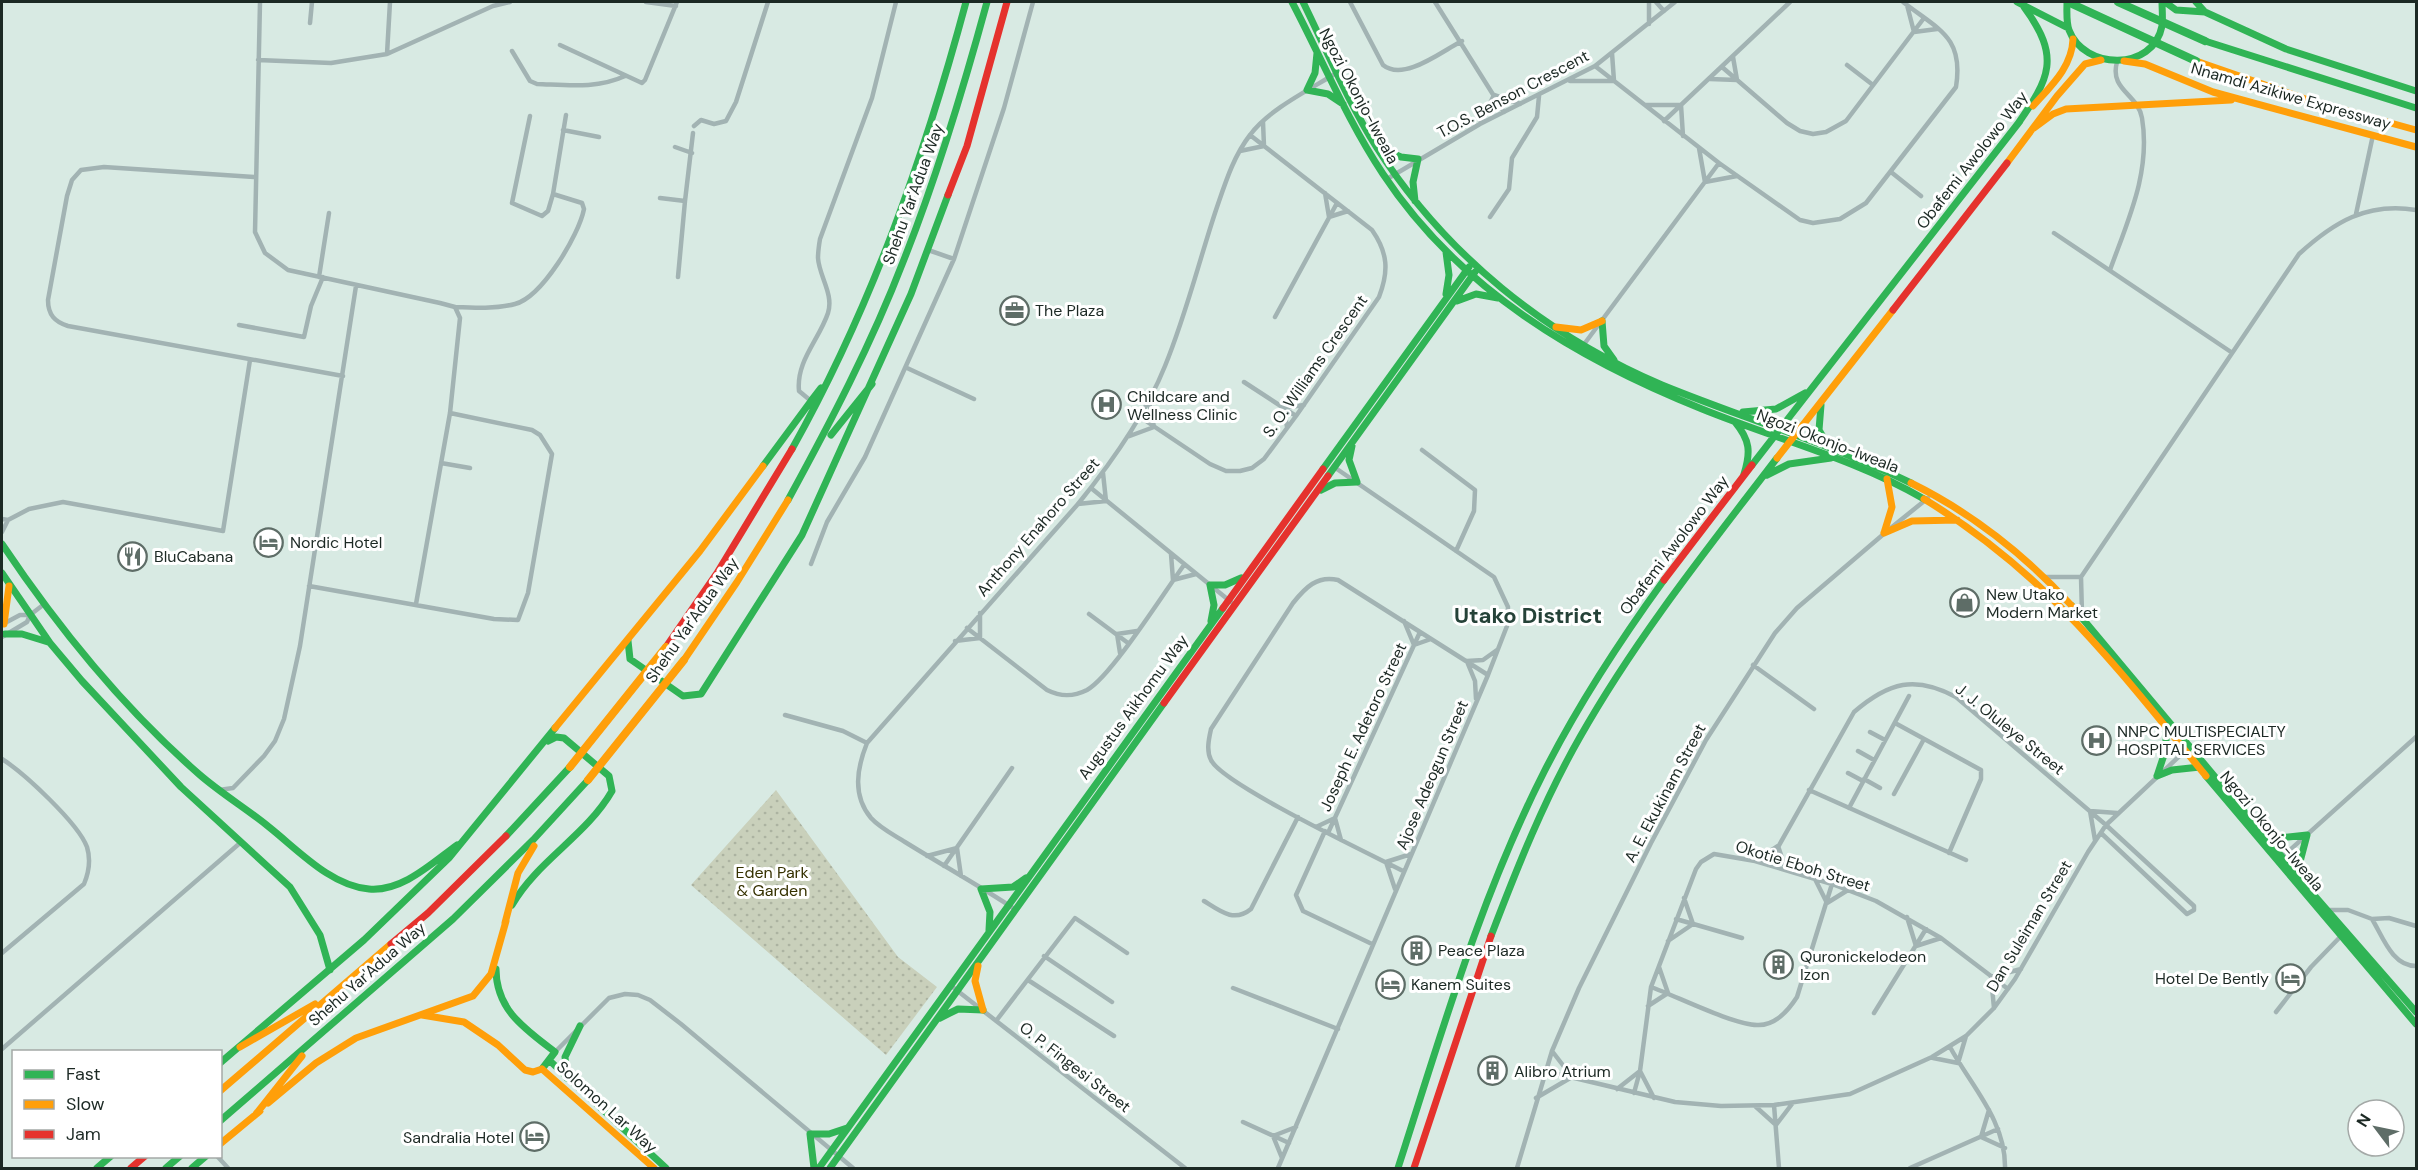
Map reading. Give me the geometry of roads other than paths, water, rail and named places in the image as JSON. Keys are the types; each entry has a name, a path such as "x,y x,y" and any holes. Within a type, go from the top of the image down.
{"main road":[{"name":"Shehu Yar'Adua Way","path":"222,1089 428,913 476,866 570,767 666,647 762,506 842,355 911,183 946,78 966,2"},
{"name":"Shehu Yar'Adua Way","path":"222,1119 453,920 564,806 588,780 684,660 744,574 812,459 869,348 921,221 956,118 989,2"},
{"path":"628,641 630,659 677,693 687,697 704,691 802,535 872,384 928,250 967,146 1007,2"},
{"name":"Ngozi Okonjo-Iweala","path":"1292,2 1376,145 1415,202 1500,298 1612,371 1734,416"},
{"name":"Ngozi Okonjo-Iweala","path":"1303,2 1346,106 1387,179 1402,202 1445,249 1580,349 1777,434 1904,479 2009,556 2049,591 2086,630 2166,726 2188,748 2200,767 2280,859 2416,1024"},
{"path":"2068,2 2068,28 2073,39 2090,56 2101,60"},
{"name":"Nnamdi Azikiwe Expressway","path":"2068,2 2146,40 2196,61 2310,101 2416,130"},
{"name":"Nnamdi Azikiwe Expressway","path":"2118,2 2205,41 2416,108"},
{"path":"2121,62 2143,52 2157,37 2162,24 2164,2 2176,10 2205,12 2286,49 2416,91"},
{"path":"2196,2 2205,12"},
{"path":"2020,4 2068,28"},
{"path":"2017,125 2042,87 2049,62 2044,34 2020,4"},
{"name":"Obafemi Awolowo Way","path":"1398,1168 1482,912 1544,772 1632,626 1777,434 2070,59 2074,48 2073,39"},
{"path":"1314,42 1317,66 1307,90 1328,94 1346,106"},
{"name":"Nnamdi Azikiwe Expressway","path":"2101,60 2145,64 2190,84 2416,147"},
{"name":"Obafemi Awolowo Way","path":"1414,1168 1489,938 1510,884 1548,800 1579,740 1637,644 1685,577 2078,70 2085,64 2101,60"},
{"path":"2034,128 2053,114 2066,109 2223,100 2251,102"},
{"path":"1376,145 1391,154 1418,159 1413,182 1415,202"},
{"path":"1445,249 1449,274 1448,302 1476,294 1500,298"},
{"name":"Augustus Aikhomu Way","path":"830,1168 848,1127 954,987 980,960 1034,871 1209,626 1232,603 1247,574 1330,465 1472,269"},
{"name":"Augustus Aikhomu Way","path":"819,1168 835,1154 935,1021 987,935 1013,908 1232,603 1314,496 1330,465 1353,440 1448,302"},
{"path":"1549,325 1581,330 1602,321 1604,346 1618,365"},
{"path":"222,1062 330,970 428,881 464,840 546,743 702,548 842,355"},
{"path":"812,459 872,384"},
{"path":"1742,480 1749,458 1749,442 1734,416 1774,410 1797,400 1815,387"},
{"path":"1762,478 1789,464 1832,453 1819,430 1818,413 1822,401"},
{"path":"1314,496 1335,483 1357,482 1349,460 1353,440"},
{"name":"Ngozi Okonjo-Iweala","path":"1832,453 1929,497 2005,542 2043,577 2082,615 2188,748 2269,839 2280,859 2296,873 2343,934 2416,1012"},
{"path":"1884,533 1892,518 1894,505 1887,479"},
{"path":"1884,533 1912,521 1959,520"},
{"path":"2,544 82,657 145,723 231,800 327,873 369,889 402,882 464,840"},
{"path":"2,573 50,643 152,757 290,888 320,935 330,970"},
{"path":"1209,626 1214,605 1209,585 1232,584 1247,574"},
{"path":"3,624 9,586"},
{"path":"3,636 22,634 50,643"},
{"path":"2157,776 2166,749 2166,726"},
{"path":"505,923 520,890 589,823 606,803 612,791 609,776 564,738 556,737 546,743"},
{"path":"2157,776 2172,770 2200,767"},
{"path":"222,1142 302,1073 340,1047 370,1031 462,1001 478,993 489,980 498,956 514,885 522,862 564,806"},
{"path":"2269,839 2307,835 2296,873"},
{"path":"420,871 428,881"},
{"path":"987,935 990,912 981,889 1013,887 1034,871"},
{"name":"Solomon Lar Way","path":"498,956 497,996 510,1013 555,1052"},
{"path":"935,1021 958,1009 983,1010 976,994 975,981 980,960"},
{"path":"240,1047 331,995"},
{"name":"Solomon Lar Way","path":"419,1015 464,1022 510,1055 525,1070 544,1072 654,1168"},
{"path":"256,1114 302,1056 333,1023"},
{"path":"568,1080 565,1075 565,1057 580,1026"},
{"path":"544,1072 552,1064 555,1052"},
{"name":"Solomon Lar Way","path":"552,1064 666,1168"},
{"path":"814,1168 810,1134 835,1133 848,1127"},
{"path":"97,1168 109,1158"},
{"path":"131,1168 143,1158"},
{"path":"166,1168 178,1158"},
{"path":"192,1168 204,1158"}],"street":[{"path":"260,2 254,177 255,232 265,253 288,270 455,307 483,309 517,304 531,295 547,279 563,253 584,209 582,203 553,194"},
{"path":"310,23 312,2"},
{"path":"387,54 390,2"},
{"path":"258,60 331,63 387,54 493,6 510,2"},
{"path":"560,45 642,82 645,80 677,4 646,2"},
{"path":"694,126 698,121 714,124 726,121 736,102 768,2"},
{"path":"811,400 799,391 798,380 800,369 828,312 828,295 818,259 820,239 872,99 896,2"},
{"path":"812,564 827,522 865,457 907,368 954,259 1004,108 1033,2"},
{"path":"1350,2 1383,65 1388,69 1401,71 1462,41"},
{"path":"1435,2 1462,41 1504,112"},
{"path":"1649,2 1649,24"},
{"path":"1656,2 1664,11"},
{"name":"T.O.S. Benson Crescent","path":"1387,179 1480,124 1595,66 1675,2"},
{"path":"1664,121 1790,2"},
{"path":"1595,66 1683,136 1791,215 1820,223 1840,219 1857,211 1891,172 1956,87 1959,70 1957,52 1948,39 1905,3"},
{"path":"1905,3 1914,32"},
{"path":"1722,68 1787,123 1800,131 1813,134 1834,130 1846,121 1924,18"},
{"path":"1914,32 1937,29"},
{"path":"512,51 530,81 537,84 587,86 609,83 625,76"},
{"path":"1612,53 1614,81"},
{"path":"1733,57 1737,80"},
{"path":"2110,270 2144,170 2142,120 2137,105 2116,81 2114,72 2121,62"},
{"path":"1847,65 1873,85"},
{"name":"Anthony Enahoro Street","path":"1013,908 878,824 865,808 857,779 860,760 867,743 1078,504 1140,417 1166,365 1223,188 1250,135 1263,122 1307,90 1335,75"},
{"path":"1710,79 1737,80"},
{"path":"1567,81 1614,81"},
{"path":"1494,95 1520,104"},
{"path":"1480,124 1494,95"},
{"path":"1490,217 1509,189 1512,158 1537,117 1539,96"},
{"path":"1644,105 1681,105"},
{"path":"1681,105 1683,136"},
{"path":"531,116 512,203 542,216 548,211 553,194 566,115"},
{"path":"1240,151 1264,146 1263,122"},
{"path":"563,130 600,137"},
{"path":"678,277 693,133"},
{"name":"S. O. Williams Crescent","path":"1140,417 1210,464 1226,471 1252,468 1264,459 1296,416 1379,297 1385,280 1387,263 1382,245 1371,230 1250,135"},
{"path":"2356,214 2373,135"},
{"path":"675,147 692,153"},
{"path":"1699,148 1705,182"},
{"path":"1580,349 1719,163"},
{"path":"254,177 104,167 81,170 72,180 68,196 48,305 52,318 68,326 343,376"},
{"path":"1891,172 1921,196"},
{"path":"1705,182 1737,176"},
{"path":"1325,193 1329,217"},
{"path":"660,198 685,201"},
{"path":"1275,317 1336,202"},
{"path":"2082,615 2081,577 2299,254 2319,236 2356,214 2389,209 2416,210"},
{"path":"1329,217 1348,211"},
{"path":"239,326 304,337 321,277 329,213"},
{"path":"2054,233 2231,352"},
{"path":"928,250 954,259"},
{"path":"219,790 232,788 264,756 275,741 284,719 300,646 356,286"},
{"path":"416,604 450,413 461,325 455,307"},
{"path":"2,532 8,520 29,508 63,502 223,531 250,360"},
{"path":"907,368 974,399"},
{"path":"1244,382 1296,416"},
{"path":"1127,437 1154,427 1149,402"},
{"path":"1284,408 1304,405"},
{"path":"1284,408 1287,427"},
{"path":"309,586 494,619 518,620 528,592 552,454 548,444 532,430 450,413"},
{"path":"1422,450 1470,483 1475,490 1473,511 1456,551"},
{"path":"441,463 470,468"},
{"name":"Ajose Adeogun Street","path":"1278,1168 1488,675 1506,626 1508,608 1501,587 1494,577 1330,465"},
{"path":"1103,472 1106,501"},
{"path":"1091,488 1232,603"},
{"name":"A. E. Ekukinam Street","path":"1517,1168 1545,1071 1579,988 1651,843 1706,740 1753,665 1797,608 1929,497"},
{"path":"1078,504 1106,501"},
{"path":"2,519 8,520"},
{"path":"1171,554 1173,580"},
{"path":"967,628 1047,690 1069,696 1089,689 1099,681 1184,565"},
{"path":"1173,580 1196,574"},
{"path":"2043,577 2081,577"},
{"path":"1403,871 1316,827 1221,773 1210,760 1208,744 1211,729 1293,603 1305,588 1316,580 1330,578 1338,580 1488,675"},
{"path":"3,636 27,622 30,615 43,605"},
{"path":"980,613 980,638"},
{"path":"1089,614 1128,642"},
{"path":"3,624 20,615 30,615"},
{"path":"1404,621 1414,645 1431,639"},
{"path":"1117,634 1137,631"},
{"name":"Joseph E. Adetoro Street","path":"1372,944 1304,911 1296,895 1335,818 1420,632"},
{"path":"1117,634 1120,653"},
{"path":"955,641 980,638"},
{"path":"1467,661 1484,660 1497,650"},
{"path":"1467,661 1475,681 1476,702"},
{"path":"1753,665 1815,709"},
{"name":"J. J. Oluleye Street","path":"1768,865 1854,712 1875,694 1893,687 1923,684 1937,687 1956,697 2106,825 2194,906 2194,910 2187,914 2101,833"},
{"path":"1849,808 1909,696"},
{"path":"785,715 836,729 867,743"},
{"path":"1895,723 1981,770 1981,779 1949,853"},
{"path":"1870,732 1885,740"},
{"path":"2280,859 2416,738"},
{"path":"1894,794 1924,739"},
{"name":"Dan Suleiman Street","path":"1545,1071 1654,1098 1689,1104 1755,1106 1792,1104 1850,1094 1932,1057 1966,1036 1994,1008 2021,969 2095,840 2106,825 2188,748"},
{"path":"1858,751 1874,760"},
{"path":"2,759 18,770 75,828 86,846 89,872 84,884 2,953"},
{"path":"944,866 1012,768"},
{"path":"1848,773 1880,788"},
{"path":"231,800 232,788"},
{"path":"1809,790 1966,860"},
{"path":"2095,840 2090,811 2117,813"},
{"path":"1204,902 1231,916 1242,915 1251,909 1298,817"},
{"path":"1316,827 1335,818 1341,840"},
{"path":"2,1049 240,843"},
{"path":"1755,861 1778,846 1786,870"},
{"path":"927,856 957,848"},
{"path":"957,848 961,876"},
{"name":"Okotie Eboh Street","path":"1634,1093 1640,1071 1651,987 1696,870 1707,858 1721,853 1832,884 1907,917 1941,938 2008,989"},
{"path":"1386,862 1411,854"},
{"path":"1386,862 1395,889"},
{"path":"1815,879 1827,903"},
{"path":"1651,987 1741,1022 1757,1025 1778,1018 1789,1010 1797,997 1832,884"},
{"path":"1827,903 1848,890"},
{"path":"1684,897 1693,924"},
{"path":"2325,910 2348,909 2372,919 2389,918 2416,926"},
{"path":"1907,917 1916,945"},
{"path":"996,1021 1075,918 1127,953"},
{"path":"1676,919 1742,938"},
{"path":"2372,919 2395,957 2408,966 2416,966"},
{"path":"1668,941 1693,924"},
{"path":"1874,1013 1926,929"},
{"path":"2276,1012 2311,967 2343,934"},
{"path":"1916,945 1941,938"},
{"path":"1044,956 1112,1002"},
{"path":"1659,967 1668,993"},
{"path":"1994,1008 1991,976 2021,969"},
{"path":"1028,980 1114,1036"},
{"name":"O. P. Fingesi Street","path":"954,987 1185,1168"},
{"path":"1233,988 1338,1029"},
{"path":"1648,1006 1668,993"},
{"path":"555,1052 609,998 625,994 638,995 650,1000 853,1168"},
{"path":"1958,1063 1966,1036"},
{"path":"1950,1047 1989,1110 1998,1129 2005,1148 2005,1168"},
{"path":"1536,1098 1572,1077 1552,1051"},
{"path":"1932,1057 1958,1063"},
{"path":"1617,1089 1640,1071 1654,1098"},
{"path":"1776,1125 1792,1104"},
{"path":"1774,1105 1779,1168"},
{"path":"1755,1106 1776,1125"},
{"path":"1981,1137 1989,1110"},
{"path":"1243,1122 1289,1143"},
{"path":"1273,1136 1296,1127"},
{"path":"1910,1168 1998,1129"},
{"path":"1273,1136 1282,1159"},
{"path":"1981,1137 2005,1148"}],"place":[{"name":"The Plaza","path":"1014,310"},
{"name":"Childcare and Wellness Clinic","path":"1106,405"},
{"name":"Nordic Hotel","path":"269,542"},
{"name":"BluCabana","path":"133,556"},
{"name":"New Utako Modern Market","path":"1965,603"},
{"name":"NNPC MULTISPECIALTY HOSPITAL SERVICES","path":"2096,740"},
{"name":"Peace Plaza","path":"1417,950"},
{"name":"Quronickelodeon Izon","path":"1779,965"},
{"name":"Hotel De Bently","path":"2290,978"},
{"name":"Kanem Suites","path":"1390,984"},
{"name":"Alibro Atrium","path":"1493,1071"},
{"name":"Sandralia Hotel","path":"535,1137"}],"district":[{"name":"Utako District","path":"1528,615"}],"park label":[{"name":"Eden Park & Garden","path":"772,881"}]}
